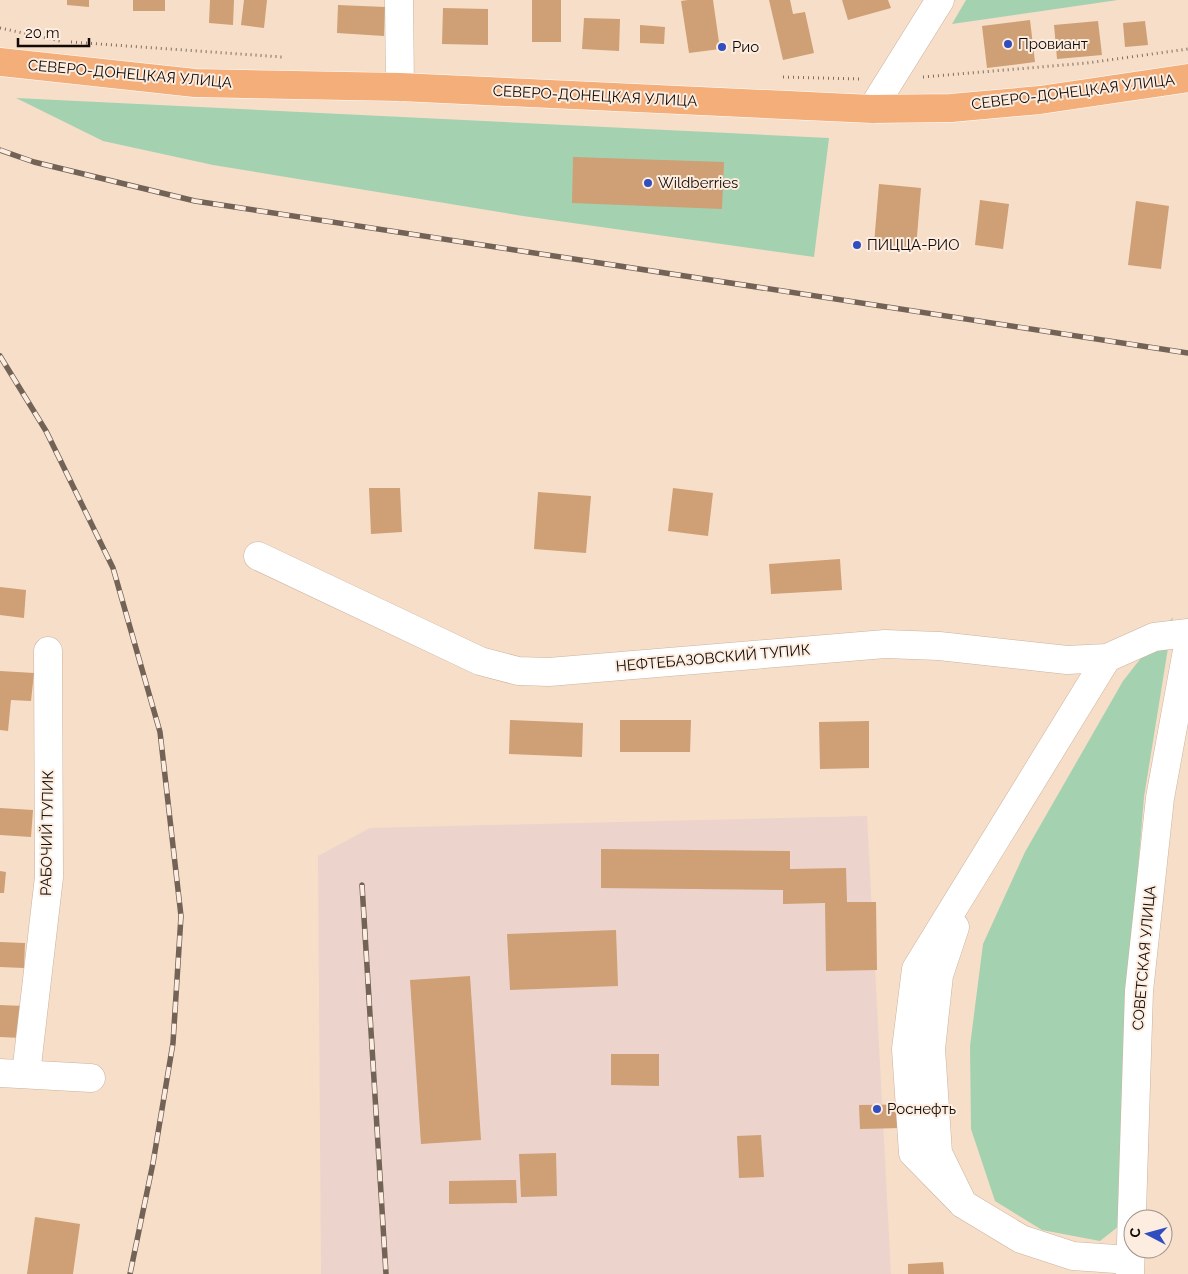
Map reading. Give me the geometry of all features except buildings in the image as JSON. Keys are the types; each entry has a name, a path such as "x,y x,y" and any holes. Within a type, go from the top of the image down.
{"main road":[{"name":"СЕВЕРО-ДОНЕЦКАЯ УЛИЦА","path":"0,62 195,83 400,87 872,109 951,108 1040,100 1188,78"}],"street":[{"path":"399,0 400,87"},
{"path":"872,109 940,0"},
{"name":"НЕФТЕБАЗОВСКИЙ ТУПИК","path":"258,556 480,661 518,671 549,672 885,644 939,646 1067,660 1107,658 1154,637 1188,633"},
{"name":"СОВЕТСКАЯ УЛИЦА","path":"1130,1267 1139,991 1160,798 1188,645"},
{"name":"РАБОЧИЙ ТУПИК","path":"13,1074 49,877 48,651"},
{"path":"1107,658 968,887 939,975 931,1049 938,1153 963,1204 1030,1242 1073,1256 1130,1267"},
{"path":"13,1074 91,1078"}],"path":[{"path":"0,28 62,41 290,58"},
{"path":"773,77 891,80 1087,63 1188,48"}],"shaded area":[{"path":"867,816 891,1274 321,1274 318,856 370,828"}],"green space":[{"path":"966,0 1118,0 952,24"},
{"path":"16,98 829,138 814,257 523,216 213,165 103,141"},
{"path":"1173,617 1144,797 1126,1017 1123,1223 1100,1241 1042,1230 995,1201 971,1129 970,1046 983,944 1025,852 1123,681"}],"railway":[{"path":"0,150 34,162 195,201 1188,353"},
{"path":"0,356 46,431 113,568 160,732 181,916 173,1043 153,1163 130,1274"},
{"path":"362,885 386,1274"}],"place":[{"name":"Провиант","path":"1008,44"},
{"name":"Рио","path":"722,47"},
{"name":"Wildberries","path":"648,183"},
{"name":"ПИЦЦА-РИО","path":"857,245"},
{"name":"Роснефть","path":"877,1109"}]}
